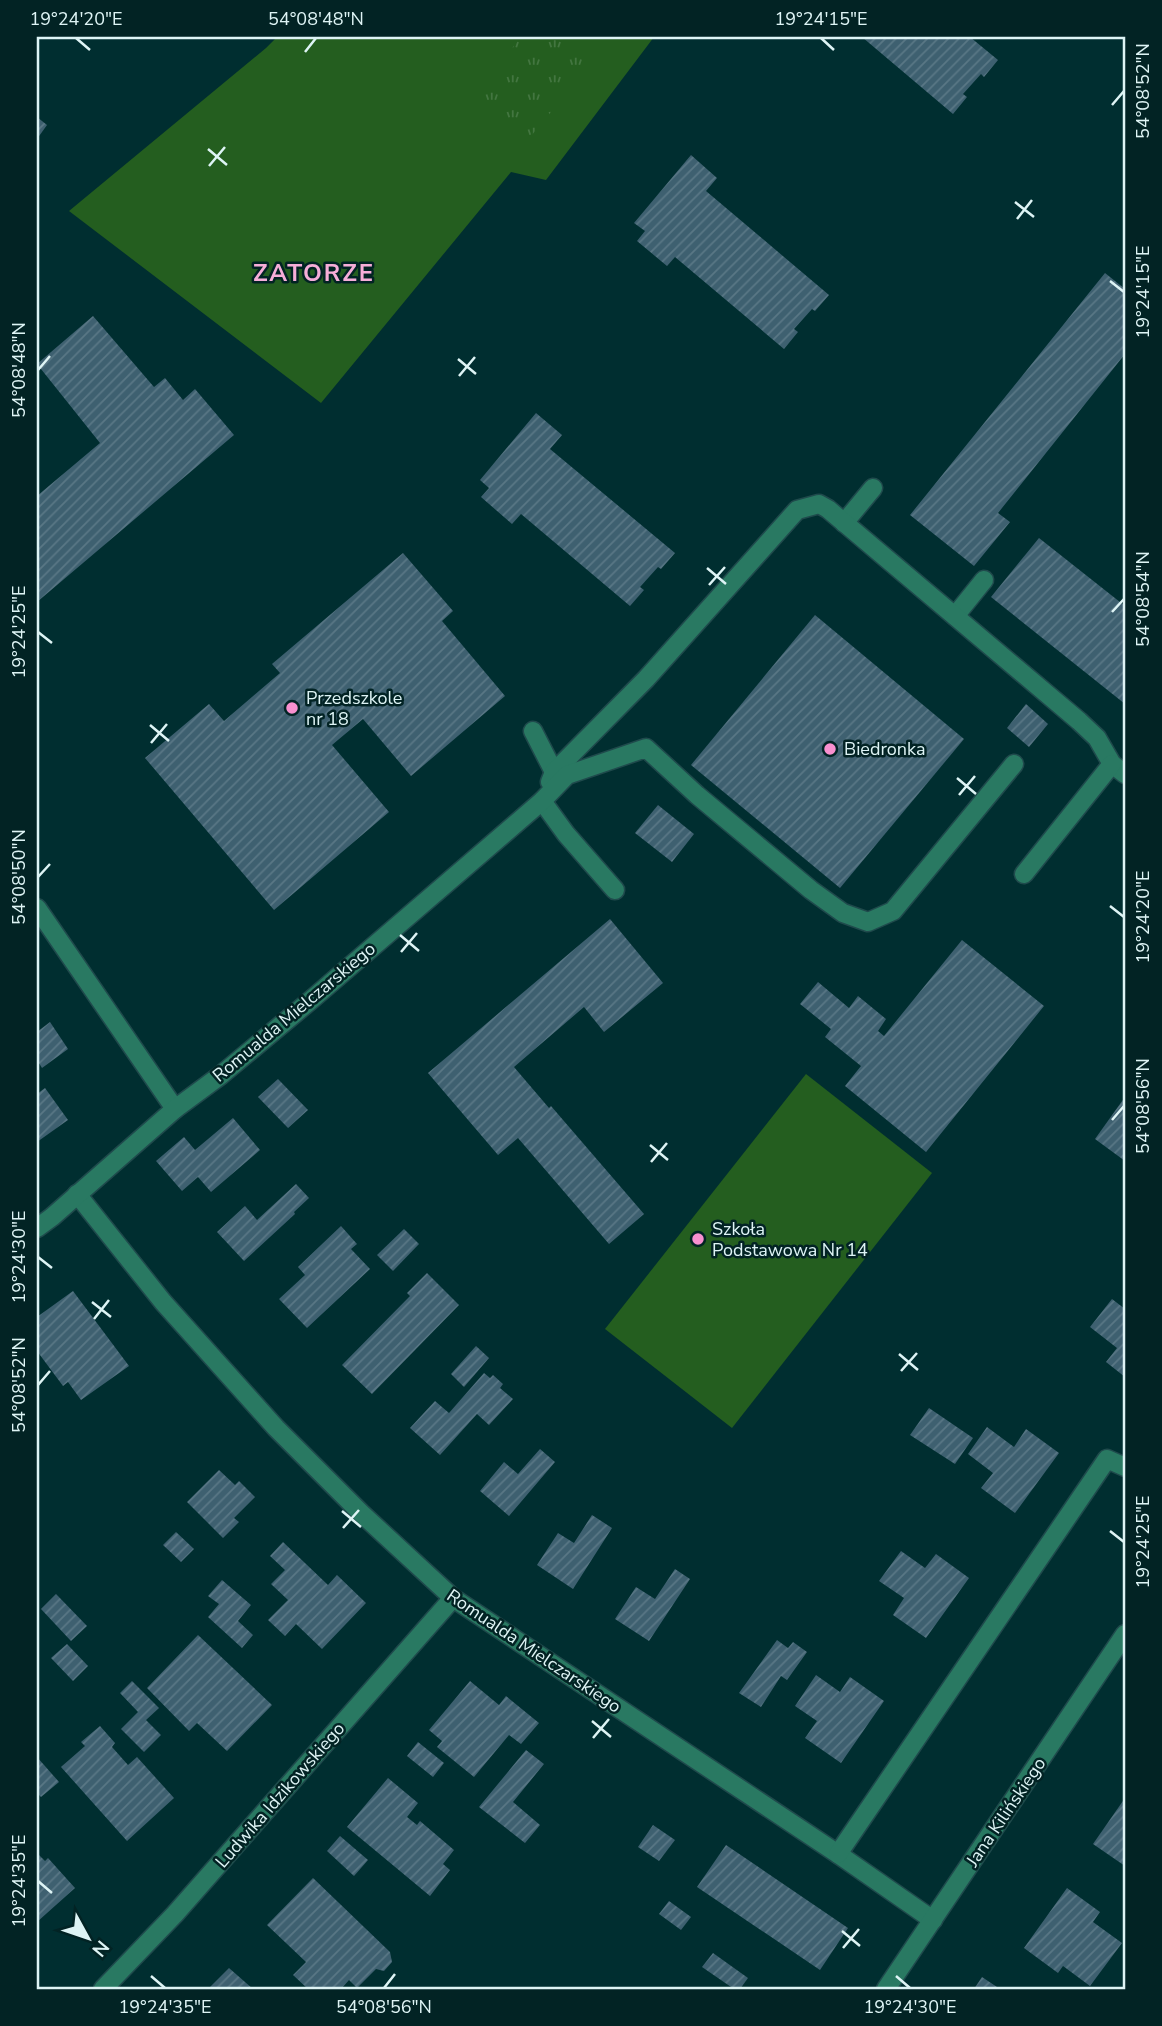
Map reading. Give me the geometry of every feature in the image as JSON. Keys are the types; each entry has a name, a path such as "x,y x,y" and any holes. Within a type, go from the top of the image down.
{"street":[{"path":"844,523 873,488"},
{"path":"615,890 542,802 554,772 646,678 797,510 819,504 1079,721 1097,738 1119,769 1024,874"},
{"path":"955,616 984,580"},
{"path":"533,731 554,772"},
{"name":"Romualda Mielczarskiego","path":"37,1228 175,1109 291,1017 542,802 567,775 646,748 697,795 811,890 843,913 868,922 892,911 1014,764"},
{"path":"37,908 175,1109"},
{"name":"Romualda Mielczarskiego","path":"77,1194 163,1302 276,1428 360,1513 453,1598 933,1920"},
{"path":"838,1854 1107,1459 1125,1466"},
{"name":"Ludwika Idzikowskiego","path":"103,1989 175,1914 453,1598"},
{"name":"Jana Kilińskiego","path":"886,1989 1125,1634"}],"green space":[{"path":"277,37 654,37 546,180 511,172 321,403 69,211"},
{"path":"521,37 558,37 591,64 526,142 472,97"},
{"path":"806,1074 932,1173 732,1428 605,1329"}],"building":[{"path":"862,37 970,37 998,60 984,77 981,74 963,94 967,97 953,114"},
{"path":"37,117 47,125 37,139"},
{"path":"691,155 717,178 706,191 829,295 794,329 798,332 784,349 675,257 667,266 637,241 645,231 634,223"},
{"path":"1105,273 1125,289 1125,354 998,513 1010,522 974,566 910,515"},
{"path":"93,316 154,387 165,378 183,400 195,389 234,435 37,602 37,496 100,443 37,364"},
{"path":"536,413 562,435 550,449 675,553 640,587 644,590 630,606 521,514 512,524 481,497 489,488 480,480"},
{"path":"1039,538 1125,606 1125,704 991,597"},
{"path":"403,553 453,611 442,621 505,696 411,776 363,719 332,745 389,812 274,910 145,758 209,704 224,721 280,673 272,664"},
{"name":"Biedronka","path":"815,615 964,739 840,888 691,765"},
{"path":"1026,704 1048,724 1029,747 1007,728"},
{"path":"658,805 694,834 672,862 635,833"},
{"path":"610,919 663,983 604,1032 584,1007 514,1067 644,1214 609,1244 518,1138 498,1155 428,1073"},
{"path":"962,940 1044,1006 926,1152 845,1086 861,1066 825,1037 831,1029 800,1004 818,982 849,1008 858,996 886,1019 878,1031 884,1036"},
{"path":"50,1022 68,1049 42,1068 37,1060 37,1032"},
{"path":"278,1079 308,1110 288,1128 258,1097"},
{"path":"45,1088 68,1120 37,1142 37,1094"},
{"path":"1125,1097 1125,1161 1095,1139"},
{"path":"233,1118 260,1150 211,1192 198,1177 182,1191 156,1161 184,1137 195,1150"},
{"path":"296,1184 309,1198 244,1261 217,1232 245,1206 257,1220"},
{"path":"341,1226 357,1244 351,1249 370,1269 307,1328 279,1299 305,1275 298,1267"},
{"path":"404,1229 419,1244 393,1271 377,1255"},
{"path":"427,1273 459,1305 372,1394 342,1365 410,1296 407,1293"},
{"path":"73,1291 129,1366 81,1400 68,1382 63,1386 37,1351 37,1317"},
{"path":"1112,1299 1125,1309 1125,1377 1106,1362 1117,1348 1090,1327"},
{"path":"476,1346 489,1358 464,1387 451,1374"},
{"path":"484,1373 490,1378 493,1375 503,1384 500,1388 513,1399 489,1425 477,1414 440,1455 410,1428 435,1401 449,1413"},
{"path":"929,1408 973,1438 955,1464 910,1435"},
{"path":"987,1427 1014,1447 1026,1429 1059,1453 1015,1513 981,1488 993,1473 968,1454"},
{"path":"540,1449 555,1462 509,1516 480,1491 504,1462 518,1474"},
{"path":"219,1470 235,1485 239,1481 255,1497 234,1518 239,1522 223,1538 187,1502"},
{"path":"592,1515 612,1528 573,1589 537,1565 558,1533 574,1543"},
{"path":"176,1532 194,1549 181,1562 163,1545"},
{"path":"283,1542 328,1585 337,1575 366,1603 322,1649 296,1624 285,1636 268,1620 288,1600 271,1584 285,1570 270,1556"},
{"path":"901,1551 925,1568 936,1554 969,1578 926,1638 893,1615 904,1598 879,1581"},
{"path":"675,1569 690,1579 649,1641 615,1619 636,1587 655,1599"},
{"path":"222,1580 251,1605 238,1621 253,1635 242,1648 208,1617 219,1604 208,1596"},
{"path":"56,1594 87,1626 71,1641 41,1609"},
{"path":"198,1635 272,1705 227,1751 197,1723 189,1731 147,1688"},
{"path":"777,1640 788,1648 793,1642 807,1652 787,1680 781,1676 761,1707 739,1693"},
{"path":"67,1644 88,1666 73,1681 51,1658"},
{"path":"816,1675 840,1692 850,1677 884,1701 841,1763 805,1738 817,1721 795,1706"},
{"path":"132,1681 159,1708 146,1720 161,1735 144,1752 121,1729 138,1712 120,1693"},
{"path":"470,1681 499,1705 506,1696 539,1723 521,1744 509,1735 474,1777 437,1747 442,1741 429,1730"},
{"path":"100,1726 115,1743 112,1747 128,1765 137,1757 174,1798 127,1841 61,1767 85,1746 81,1742"},
{"path":"418,1742 444,1763 433,1777 407,1756"},
{"path":"526,1750 544,1764 513,1802 540,1825 525,1843 479,1807"},
{"path":"37,1757 59,1782 41,1797 37,1793"},
{"path":"388,1778 418,1803 407,1817 417,1825 420,1821 454,1850 443,1864 450,1870 430,1896 347,1827"},
{"path":"1125,1798 1125,1866 1093,1844"},
{"path":"653,1825 675,1840 659,1861 638,1847"},
{"path":"340,1836 368,1860 354,1876 327,1851"},
{"path":"726,1845 848,1928 820,1970 697,1887"},
{"path":"37,1853 45,1861 48,1858 75,1888 37,1922"},
{"path":"313,1878 390,1952 392,1962 384,1971 376,1969 357,1988 349,1980 341,1989 308,1989 293,1975 306,1962 267,1925"},
{"path":"1067,1888 1100,1912 1093,1922 1122,1943 1090,1986 1063,1966 1058,1973 1024,1948"},
{"path":"669,1901 691,1917 681,1930 659,1914"},
{"path":"713,1953 748,1978 740,1989 734,1989 702,1967"},
{"path":"229,1968 253,1989 208,1989"},
{"path":"982,1977 1000,1989 974,1989"}],"place":[{"name":"Przedszkole nr 18","path":"292,708"},
{"name":"Biedronka","path":"830,749"},
{"name":"Szkoła Podstawowa Nr 14","path":"698,1239"}],"district":[{"name":"ZATORZE","path":"314,273"}]}
